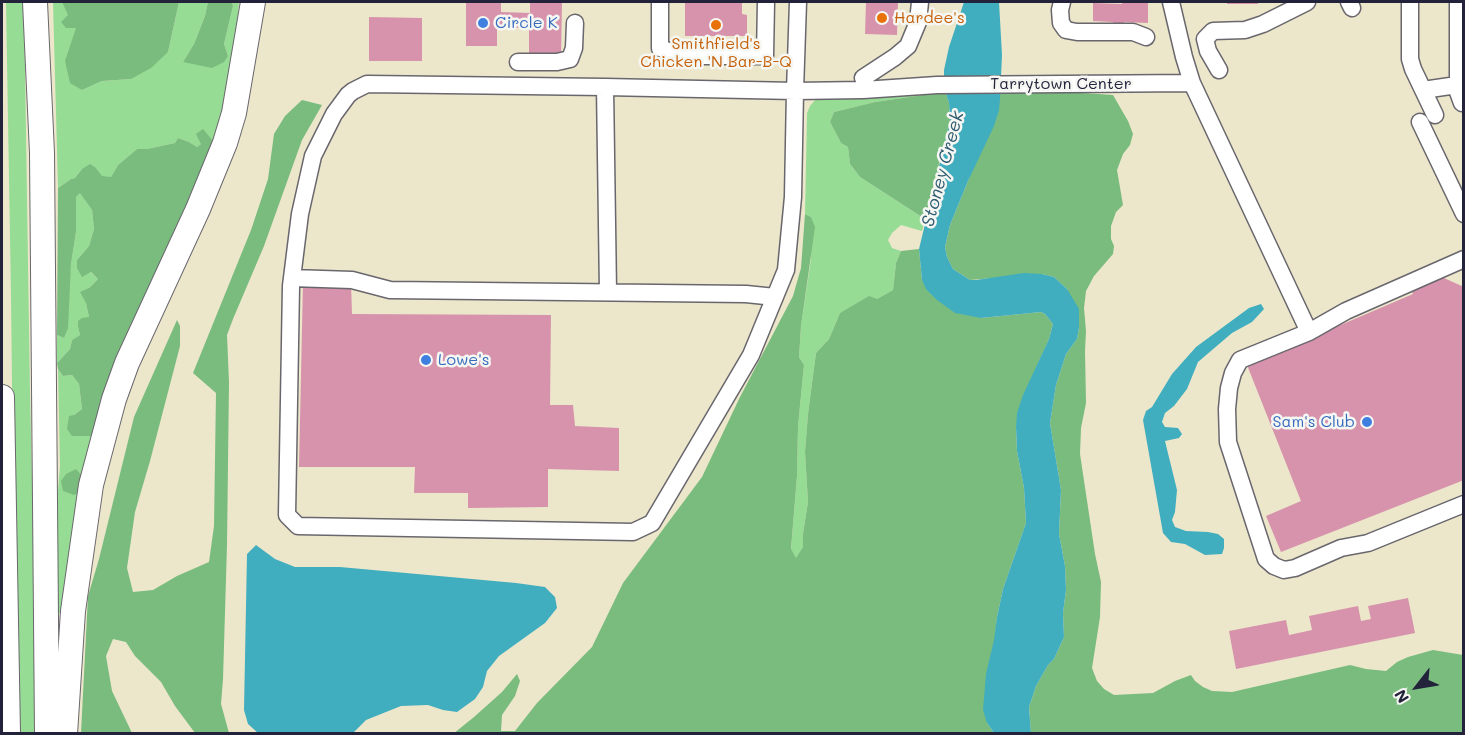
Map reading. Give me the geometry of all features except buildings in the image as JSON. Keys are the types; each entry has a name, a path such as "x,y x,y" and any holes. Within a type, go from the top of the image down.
{"highway":[{"path":"35,2 42,153 47,734"},
{"path":"243,53 245,2"},
{"path":"65,734 73,610 91,485 114,399 127,363 225,143 234,113 253,2"},
{"path":"2,397 8,734"}],"street":[{"path":"660,2 660,48 684,57 765,56 766,2"},
{"name":"Tarrytown Center","path":"798,2 795,91 793,197 786,270 751,355 652,523 633,532 298,526 287,516 292,278 300,214 313,156 334,114 348,95 367,84 795,91 863,84 1192,83"},
{"path":"863,84 908,46 918,22 920,2"},
{"path":"1062,2 1061,23 1066,30 1133,32 1146,37"},
{"path":"1171,2 1192,83 1309,332"},
{"path":"1219,70 1208,51 1205,39 1213,31 1245,30 1263,24 1307,2"},
{"path":"1410,2 1410,60 1423,90 1428,119 1464,214"},
{"path":"1462,103 1458,92 1458,2 1464,3"},
{"path":"518,62 557,62 570,59 574,48 575,23"},
{"path":"1423,90 1458,85"},
{"path":"605,87 608,292"},
{"path":"1464,259 1346,311 1309,332 1240,360 1229,388 1227,410 1228,442 1266,559 1274,566 1284,570 1295,568 1341,548 1368,543 1464,504"},
{"path":"292,278 352,280 390,290 747,294 775,297"}],"green space":[{"path":"6,2 24,2 38,734 16,733"},
{"path":"53,2 62,2 76,28 82,90 102,81 131,79 168,52 179,2 208,2 194,44 183,62 228,56 224,44 232,2 239,2 235,48 218,147 201,144 197,147 178,138 175,143 137,149 118,165 111,177 102,177 96,168 82,169 75,178 58,188"},
{"path":"62,2 179,2 168,52 151,68 131,79 102,81 82,90 70,83 65,61 76,28 66,28 61,22 68,15"},
{"path":"208,2 232,2 233,6 224,44 228,56 224,62 212,68 183,62 194,44"},
{"path":"944,88 949,103 950,121 925,219 860,177 850,164 848,147 841,143 830,122 834,112 875,102 923,95"},
{"path":"1001,92 1113,95 1133,134 1117,170 1123,205 1116,212 1111,226 1113,254 1094,276 1086,291 1084,308 1086,403 1081,428 1080,454 1101,582 1100,617 1092,668 1097,681 1114,695 1153,693 1191,675 1195,681 1212,691 1232,692 1350,665 1386,671 1408,657 1433,650 1463,655 1463,733 1031,733 1029,707 1036,686 1054,659 1064,637 1063,613 1066,590 1065,566 1059,534 1061,490 1050,423 1056,385 1066,354 1077,339 1079,328 1067,289 1054,277 1042,274 970,280 953,269 947,257 945,247 950,225"},
{"path":"923,95 875,102 834,112 830,122 841,143 848,147 850,164 860,177 925,219 922,231 901,225 888,240 892,248 901,251 896,263 893,290 877,299 840,313 829,339 816,353 805,452 808,502 803,547 796,559 791,550 804,365 799,357 811,259 811,217 805,214 807,113 815,100"},
{"path":"302,100 322,105 302,140 264,246 227,335 229,382 227,545 221,704 229,733 195,733 161,682 135,656 126,642 113,639 106,656 112,691 132,733 81,733 88,596 134,417 177,320 180,326 180,346 135,512 127,568 133,592 153,590 209,562 214,526 216,393 193,373 251,230 268,179 274,134 285,116"},
{"path":"203,129 218,147 95,436 72,436 67,429 69,416 82,409 79,384 72,375 63,376 57,363 70,349 72,340 80,335 78,321 89,317 86,303 80,292 89,288 98,279 91,272 82,277 77,268 77,260 89,246 94,229 92,210 80,193 76,197 76,232 71,264 68,328 64,338 57,335 58,188 75,178 82,169 90,164 102,176 111,177 118,165 137,149 175,143 178,138 197,147 201,144 196,134"},
{"path":"80,192 92,210 94,229 89,246 77,260 98,279 89,288 86,303 89,317 78,327 80,335 72,340 70,349 57,363 57,335 64,338 76,232 76,197"},
{"path":"805,214 811,217 815,227 801,326 799,357 804,365 791,549 796,558 803,547 808,502 805,452 816,353 829,339 840,313 869,296 877,299 893,290 896,263 901,251 919,249 922,280 981,318 1041,312 1053,324 1049,339 1024,395 1016,427 1026,523 1003,589 997,617 987,723 994,733 453,734 502,692 517,674 520,681 515,696 502,715 501,731 515,731 537,703 592,647 623,583 702,477 740,397 793,296 801,268"},
{"path":"58,369 63,376 72,375 79,384 82,409 74,415 95,436 80,492 65,614 54,612 56,515 60,466"},
{"path":"76,469 82,476 80,492 74,495 63,491 61,481 66,474"}],"water":[{"name":"Stoney Creek","path":"964,2 999,2 1002,55 1000,99 994,126 950,225 945,247 947,257 953,269 970,280 1024,273 1054,277 1067,289 1079,309 1077,339 1066,354 1056,385 1050,423 1061,490 1059,534 1065,566 1066,590 1063,613 1064,637 1054,659 1036,686 1029,707 1031,733 994,733 987,723 983,710 986,674 1003,589 1026,523 1024,488 1017,451 1017,413 1049,339 1053,324 1041,312 981,318 955,313 926,289 922,280 919,249 950,121 949,103 944,88 944,70"},
{"path":"1261,304 1264,309 1252,322 1232,333 1198,362 1187,389 1174,406 1165,413 1162,422 1165,427 1178,428 1182,434 1179,438 1165,441 1177,490 1172,520 1175,527 1186,531 1218,534 1224,539 1222,554 1205,555 1185,544 1171,542 1163,533 1143,420 1146,411 1152,407 1172,374 1196,347 1249,308"},
{"path":"256,545 275,559 295,567 340,567 545,587 555,597 557,608 545,623 499,656 487,671 483,687 475,699 457,712 428,705 401,706 366,720 353,733 258,733 248,724 244,710 247,554"}],"place":[{"name":"Hardee's","path":"882,18"},
{"name":"Circle K","path":"483,23"},
{"name":"Smithfield's Chicken 'N Bar-B-Q","path":"716,25"},
{"name":"Lowe's","path":"426,360"},
{"name":"Sam's Club","path":"1367,422"}]}
